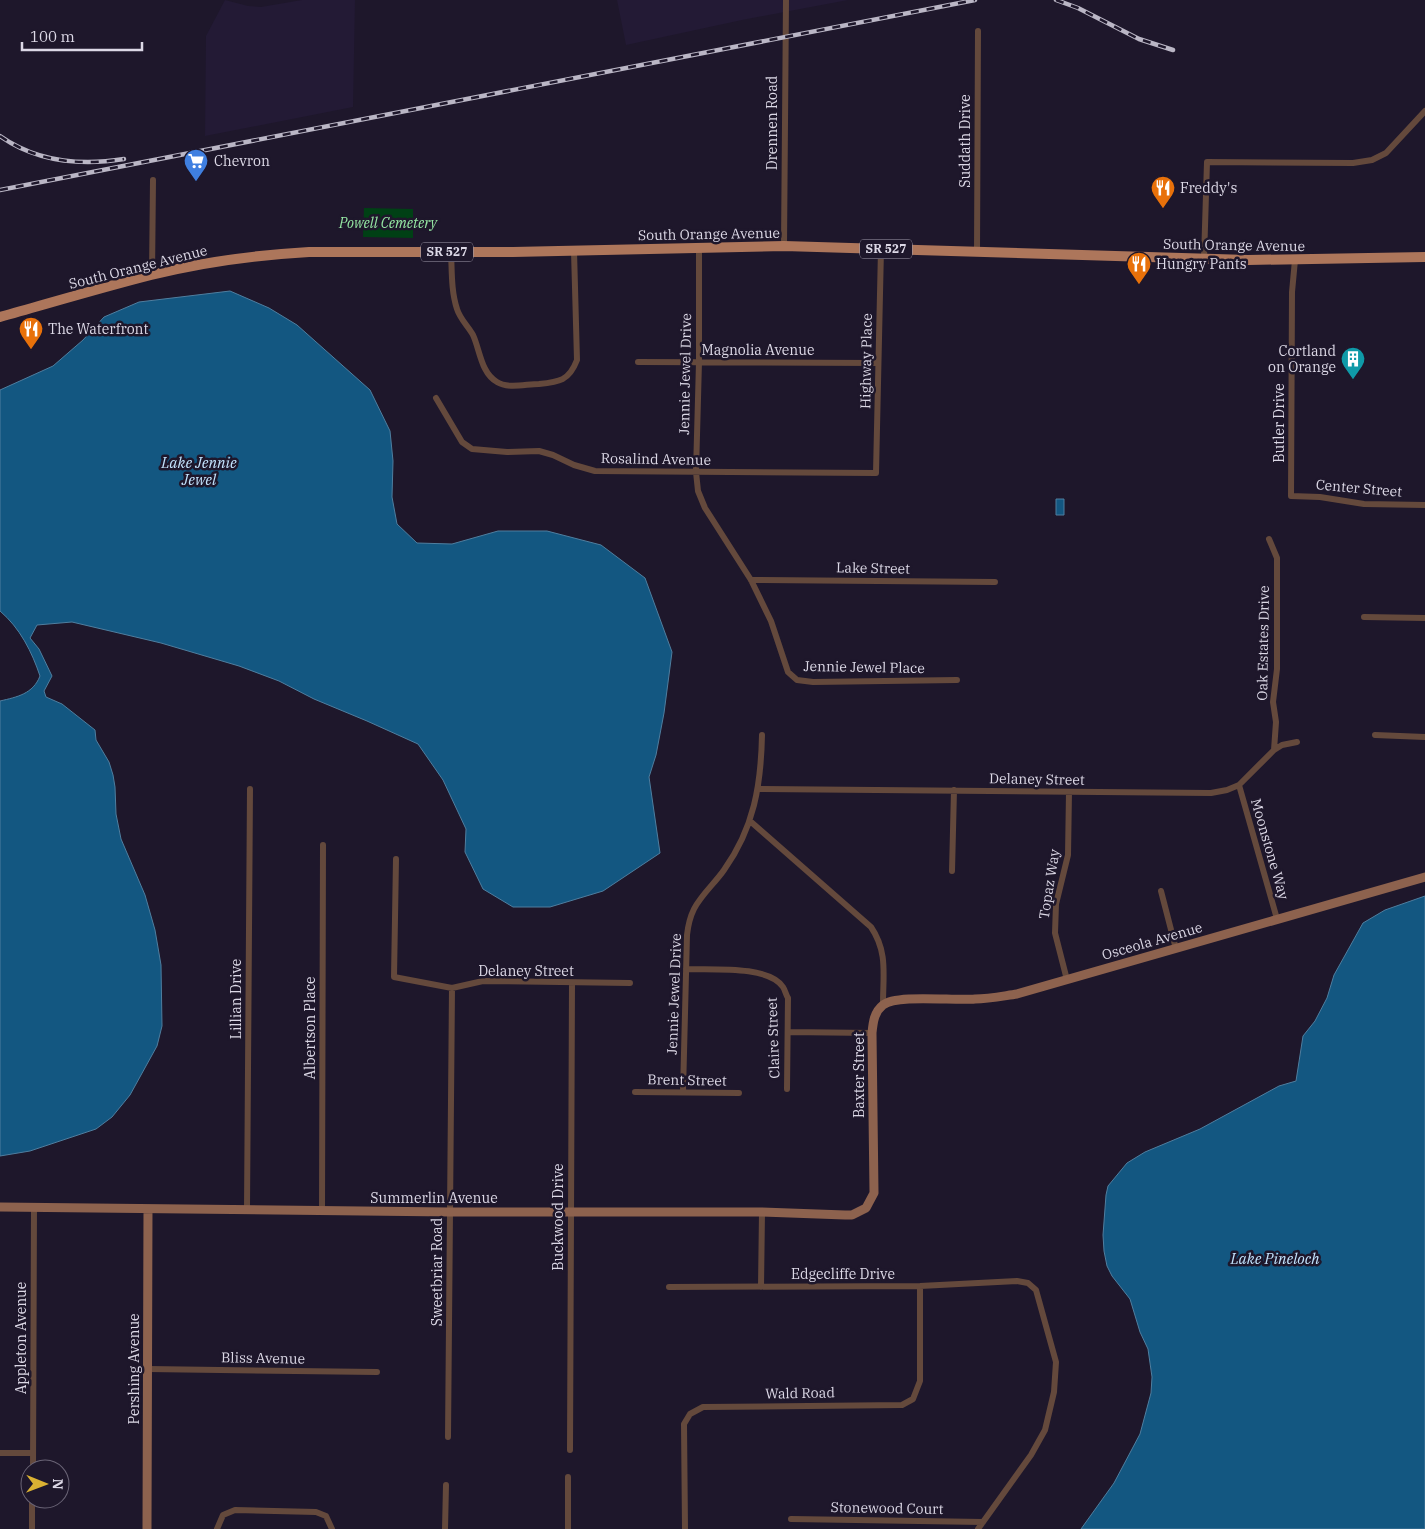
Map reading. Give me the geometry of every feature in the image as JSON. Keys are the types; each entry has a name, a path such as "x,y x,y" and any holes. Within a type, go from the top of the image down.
{"main road":[{"name":"South Orange Avenue","path":"0,317 152,275 205,264 276,254 351,251 574,251 784,246 1204,259 1295,260 1425,257"}],"street":[{"name":"Drennen Road","path":"784,246 786,0"},
{"name":"Suddath Drive","path":"977,252 978,31"},
{"path":"1204,259 1208,162 1353,163 1372,160 1386,153 1425,111"},
{"path":"152,275 153,180"},
{"name":"Jennie Jewel Drive","path":"699,248 699,362 696,472 698,491 704,508 751,580 771,621 783,659"},
{"name":"Highway Place","path":"876,473 881,249"},
{"path":"451,252 453,293 461,318 473,335 490,376 499,384 510,386 561,381 574,368 577,360 574,251"},
{"name":"Butler Drive","path":"1291,496 1292,292 1295,260"},
{"name":"Magnolia Avenue","path":"638,362 878,363"},
{"name":"Rosalind Avenue","path":"436,398 462,442 472,449 539,452 553,455 595,471 876,473"},
{"name":"Center Street","path":"1291,496 1320,497 1364,504 1425,505"},
{"name":"Oak Estates Drive","path":"1269,539 1277,558 1277,669 1273,696 1276,722 1274,750"},
{"name":"Lake Street","path":"751,580 995,582"},
{"path":"1364,617 1425,618"},
{"name":"Jennie Jewel Place","path":"783,659 792,677 805,681 956,680"},
{"name":"Jennie Jewel Drive","path":"683,1092 687,935 694,908 736,852 750,821 759,789 762,765 762,735"},
{"path":"1375,735 1425,737"},
{"path":"1239,786 1274,750 1282,745 1297,742"},
{"name":"Delaney Street","path":"759,789 1211,793 1239,786"},
{"name":"Moonstone Way","path":"1239,786 1277,919"},
{"name":"Lillian Drive","path":"248,1209 250,789"},
{"path":"952,871 954,790"},
{"name":"Topaz Way","path":"1067,980 1055,933 1056,904 1068,855 1069,792"},
{"name":"Baxter Street","path":"750,821 871,927 879,938 883,949 883,1004 877,1010 872,1033 875,1182 871,1201 866,1208"},
{"name":"Albertson Place","path":"322,1210 323,845"},
{"name":"Delaney Street","path":"396,859 394,977 452,988 483,981 630,983"},
{"name":"Osceola Avenue","path":"883,1004 902,999 956,1000 1017,994 1425,877"},
{"path":"1161,891 1176,949"},
{"name":"Claire Street","path":"686,969 750,970 768,976 783,986 788,998 788,1089"},
{"name":"Buckwood Drive","path":"570,1450 572,983"},
{"name":"Sweetbriar Road","path":"448,1437 452,988"},
{"path":"788,1032 872,1033"},
{"name":"Brent Street","path":"635,1092 739,1093"},
{"name":"Summerlin Avenue","path":"0,1208 449,1212 762,1212 852,1215 866,1208"},
{"name":"Appleton Avenue","path":"33,1459 34,1208"},
{"name":"Pershing Avenue","path":"147,1529 148,1209"},
{"path":"761,1287 762,1212"},
{"name":"Edgecliffe Drive","path":"669,1287 920,1286 1017,1281 1028,1283 1036,1290 1056,1362 1054,1392 1045,1430 1031,1455 983,1522"},
{"name":"Wald Road","path":"685,1529 684,1424 690,1414 703,1407 902,1404 913,1399 920,1381 920,1286"},
{"name":"Bliss Avenue","path":"148,1369 376,1372"},
{"path":"0,1453 33,1453"},
{"path":"568,1477 568,1529"},
{"path":"445,1529 446,1485"},
{"path":"32,1509 32,1529"},
{"path":"217,1529 223,1515 235,1510 316,1512 326,1516 332,1529"},
{"name":"Stonewood Court","path":"791,1519 983,1522"},
{"path":"978,1529 983,1522"}],"shaded area":[{"path":"225,0 261,7 302,0 355,0 353,107 205,136 206,36"},
{"path":"617,0 848,0 626,45"}],"green space":[{"name":"Powell Cemetery","path":"364,208 413,209 413,238 363,237"}],"water":[{"name":"Lake Jennie Jewel","path":"230,291 269,308 297,325 370,390 390,431 393,461 392,497 397,524 417,543 452,544 498,531 547,531 601,545 645,578 672,652 664,713 656,755 649,777 660,853 603,891 550,907 513,907 483,889 465,852 466,829 443,780 418,744 314,699 279,681 239,666 161,643 72,622 37,625 30,638 39,649 52,676 44,691 46,697 62,704 95,730 96,740 109,762 115,787 116,814 121,839 145,895 155,930 161,965 162,1026 157,1046 130,1095 112,1117 96,1129 30,1151 0,1156 0,701 29,691 40,676 24,641 14,625 0,611 0,390 53,366 83,340 104,317 139,302"},
{"path":"1056,499 1064,499 1064,515 1056,515"},
{"name":"Lake Pineloch","path":"1425,896 1425,1529 1081,1529 1114,1483 1140,1434 1151,1393 1152,1377 1148,1349 1140,1332 1130,1299 1112,1276 1107,1266 1103,1235 1108,1186 1127,1163 1145,1152 1200,1129 1279,1086 1296,1081 1303,1036 1315,1021 1327,998 1334,975 1363,923 1385,910"}],"railway":[{"path":"0,190 975,0"},
{"path":"1056,0 1078,8 1139,39 1173,50"},
{"path":"0,136 29,152 59,160 91,162 124,159"}],"place":[{"name":"Chevron","path":"196,182"},
{"name":"Freddy's","path":"1163,209"},
{"name":"Hungry Pants","path":"1139,285"},
{"name":"The Waterfront","path":"31,350"},
{"name":"Cortland on Orange","path":"1353,380"}]}
